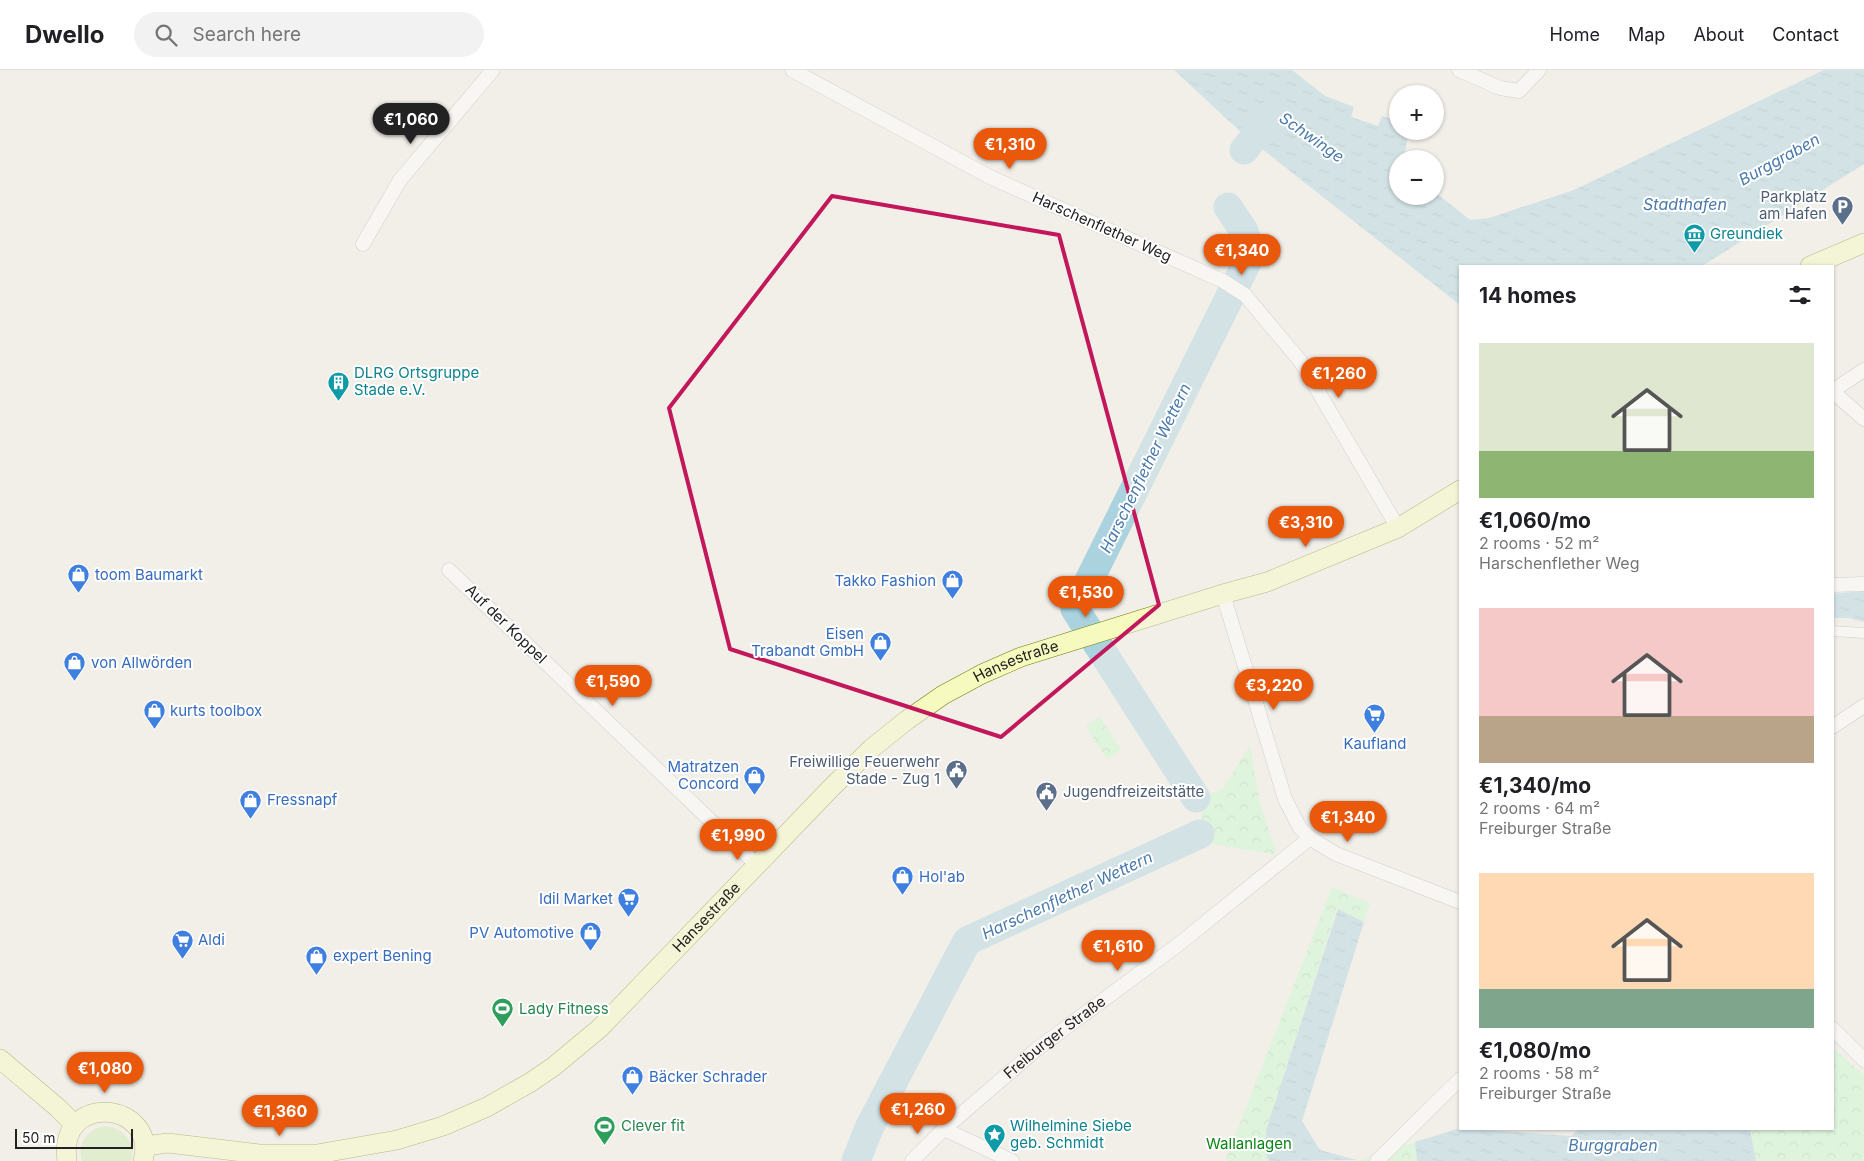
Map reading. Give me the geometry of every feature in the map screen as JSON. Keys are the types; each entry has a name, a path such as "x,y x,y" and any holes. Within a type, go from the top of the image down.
{"main road":[{"path":"1812,265 1864,243"},
{"name":"Hansestraße","path":"144,1154 168,1143 259,1154 318,1154 398,1140 443,1126 487,1107 553,1067 600,1028 832,787 872,748 942,695 1021,656 1267,582 1398,528 1459,491"},
{"path":"0,1059 58,1108 75,1125"},
{"path":"67,1161 65,1148 68,1136 75,1125 94,1113 106,1111 117,1113 127,1118 136,1126 142,1135 144,1154"}],"street":[{"path":"363,244 400,180 493,70"},
{"name":"Harschenflether Weg","path":"792,70 990,177 1223,281 1245,296 1301,362 1398,528"},
{"path":"1459,70 1500,88 1519,91 1539,70"},
{"path":"1834,390 1864,370"},
{"path":"1834,392 1864,419"},
{"name":"Auf der Koppel","path":"449,570 757,865"},
{"path":"1834,586 1864,584"},
{"path":"1223,594 1285,798 1300,828 1310,838 1336,854 1459,902"},
{"path":"1834,631 1864,633"},
{"path":"1834,726 1864,706"},
{"name":"Freiburger Straße","path":"912,1161 944,1129 1037,1049 1179,944 1310,838"},
{"path":"1834,1030 1864,1060"},
{"path":"1377,1161 1459,1080"},
{"path":"944,1129 1012,1161"}],"highlighted area":[{"path":"832,196 1059,235 1159,605 1001,737 730,649 669,408"}],"green space":[{"path":"1100,717 1121,750 1107,759 1085,726"},
{"path":"1250,745 1259,800 1277,855 1194,841 1203,837 1201,797 1223,789"},
{"name":"Wallanlagen","path":"1332,887 1370,903 1364,922 1337,909 1266,1130 1265,1152 1269,1161 1227,1161 1226,1159"},
{"path":"1834,1049 1864,1075 1864,1161 1756,1161 1750,1130 1834,1130"},
{"path":"105,1126 118,1130 127,1137 132,1148 131,1161 82,1161 81,1148 85,1138 93,1130"},
{"path":"1415,1142 1417,1161 1356,1161"}],"water":[{"name":"Stadthafen","path":"1174,70 1292,70 1325,96 1354,107 1351,117 1378,126 1382,116 1389,118 1389,140 1407,140 1405,150 1389,150 1389,205 1444,205 1444,199 1470,220 1489,218 1574,190 1824,70 1864,70 1864,164 1704,265 1459,265 1459,304 1243,134"},
{"path":"1864,591 1864,622 1849,618 1834,618 1834,594"},
{"path":"1338,909 1364,922 1302,1121 1320,1150 1357,1160 1269,1161 1265,1152 1266,1130"},
{"name":"Burggraben","path":"1459,1128 1459,1130 1488,1130 1571,1136 1578,1130 1750,1130 1756,1161 1417,1161 1415,1142"}],"waterway":[{"name":"Harschenflether Wettern","path":"1244,150 1275,111"},
{"name":"Harschenflether Wettern","path":"1196,798 1075,609 1251,254 1244,231 1228,207"},
{"name":"Harschenflether Wettern","path":"856,1161 869,1128 967,941 1200,834"}],"place":[{"name":"Parkplatz am Hafen","path":"1843,225"},
{"name":"Greundiek","path":"1694,253"},
{"name":"DLRG Ortsgruppe Stade e.V.","path":"338,401"},
{"name":"toom Baumarkt","path":"79,594"},
{"name":"Takko Fashion","path":"952,600"},
{"name":"Eisen Trabandt GmbH","path":"880,662"},
{"name":"von Allwörden","path":"75,682"},
{"name":"kurts toolbox","path":"154,730"},
{"name":"Kaufland","path":"1375,734"},
{"name":"Freiwillige Feuerwehr Stade - Zug 1","path":"956,790"},
{"name":"Matratzen Concord","path":"755,795"},
{"name":"Jugendfreizeitstätte","path":"1047,811"},
{"name":"Fressnapf","path":"251,819"},
{"name":"Hol'ab","path":"903,896"},
{"name":"Idil Market","path":"629,918"},
{"name":"PV Automotive","path":"590,952"},
{"name":"Aldi","path":"182,959"},
{"name":"expert Bening","path":"317,975"},
{"name":"Lady Fitness","path":"503,1028"},
{"name":"Bäcker Schrader","path":"633,1096"},
{"name":"Clever fit","path":"605,1145"},
{"name":"Wilhelmine Siebe geb. Schmidt","path":"994,1154"}],"water label":[{"name":"Schwinge","path":"1312,137"}]}
